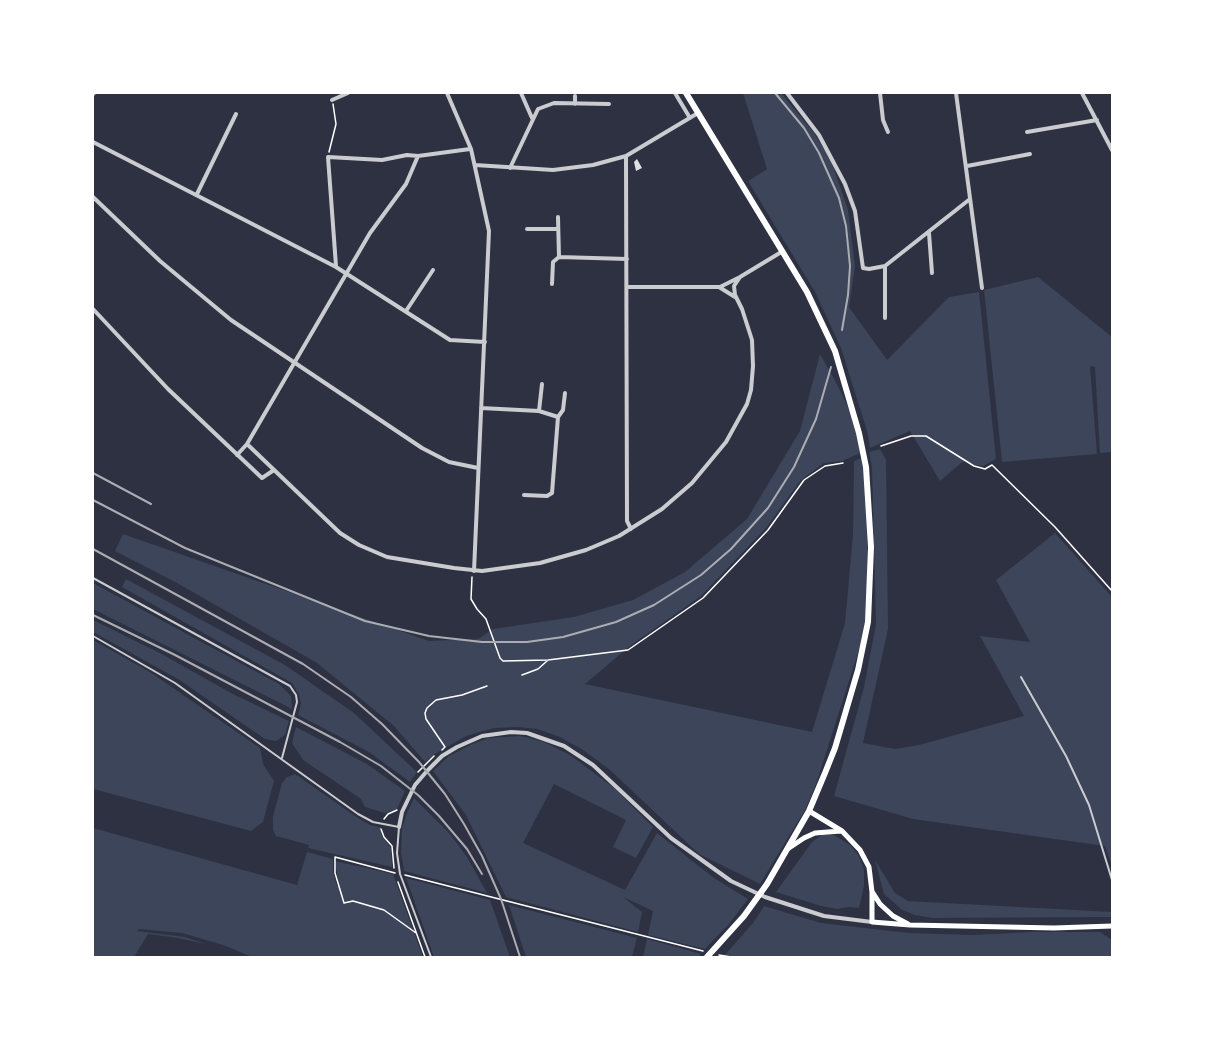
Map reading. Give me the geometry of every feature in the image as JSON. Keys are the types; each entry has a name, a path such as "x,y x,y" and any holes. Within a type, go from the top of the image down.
{"main road":[{"path":"687,93 783,251 826,330 843,376 859,433 866,467 871,548 868,622 858,670 835,748 809,811 789,848 764,889 708,957"},
{"path":"809,811 842,831 860,850 869,867 872,922 1054,928 1112,926"},
{"path":"789,848 815,833 842,831"},
{"path":"872,892 880,904 893,916 910,925"}],"street":[{"path":"332,100 348,93"},
{"path":"447,93 471,149 489,242 474,571"},
{"path":"521,93 532,119"},
{"path":"675,93 690,118"},
{"path":"787,93 819,135 845,184 855,211 863,268 885,266 970,200"},
{"path":"880,93 883,120 888,132"},
{"path":"956,93 982,288"},
{"path":"1082,93 1112,150"},
{"path":"575,96 575,104"},
{"path":"510,168 538,109 554,103 609,104"},
{"path":"475,165 553,171 593,165 626,156 699,113"},
{"path":"197,194 236,114"},
{"path":"1027,132 1097,120"},
{"path":"93,142 336,267 450,340 484,342"},
{"path":"336,267 327,158 382,160 407,155 418,156 471,149"},
{"path":"967,166 1030,154"},
{"path":"237,455 248,444 370,233 406,184 418,156"},
{"path":"626,156 627,521 631,529"},
{"path":"93,197 160,261 202,297 294,362 422,448 449,462 478,468"},
{"path":"558,217 559,257"},
{"path":"527,229 557,229"},
{"path":"928,232 932,273"},
{"path":"627,287 719,287 783,251"},
{"path":"552,284 553,262 559,257 627,259"},
{"path":"885,266 885,318"},
{"path":"406,311 433,270"},
{"path":"248,444 324,519 359,545 387,557 474,571 545,562 595,546 631,529 662,509 692,483 726,442 743,414 751,390 753,350 749,329 734,291 734,286 740,277"},
{"path":"719,287 737,298"},
{"path":"93,309 168,389 262,478 274,470"},
{"path":"539,411 542,384"},
{"path":"524,495 547,496 552,493 558,417 563,410 565,393"},
{"path":"481,408 539,411 558,417"},
{"path":"399,827 405,806 420,779 442,756 482,736 511,732 544,738 564,746 593,765 671,838 715,871 746,889 825,916 872,922"}],"lane":[{"path":"93,578 285,682 296,696 296,709 282,758"},
{"path":"93,636 175,683 358,814 374,822 399,827 397,853 402,880 431,957"},
{"path":"1021,676 1066,756 1089,805 1112,880"}],"path":[{"path":"327,158 336,124 332,100"},
{"path":"881,446 912,436 926,436 974,466 985,468 992,465 1055,528 1112,591"},
{"path":"474,571 471,599 486,619 500,658 508,662 548,660 628,650 703,597 768,530 804,480 825,466 843,464"},
{"path":"522,675 538,669 548,660"},
{"path":"445,747 426,719 427,708 442,698 462,695 487,686"},
{"path":"416,933 384,910 353,901 344,903 335,873 334,857 687,948 731,957"},
{"path":"413,924 424,957"}],"shaded area":[{"path":"743,93 781,93 814,133 831,160 848,210 855,266 849,307 887,360 949,297 979,292 996,459 983,466 967,461 961,463 940,481 910,431 870,448 867,431 841,348 815,292 748,181 767,169"},
{"path":"1038,277 1112,337 1112,452 1100,453 1095,367 1090,366 1097,454 1002,462 984,290"},
{"path":"820,354 861,435 863,452 842,461 824,463 801,480 766,528 701,596 630,646 585,684 812,732 845,623 853,534 854,461 866,456 868,622 816,784 805,810 760,884 699,854 610,770 583,750 560,737 537,729 494,728 466,736 425,762 394,726 317,663 177,583 115,551 123,534 429,641 478,639 493,629 574,617 633,600 685,572 747,519 800,431"},
{"path":"880,449 886,460 888,629 863,743 895,749 919,745 1024,716 980,636 1030,642 996,580 1055,533 1112,597 1112,866 1105,846 913,819 834,796 864,687 876,624 872,467 869,452"},
{"path":"126,579 285,665 354,713 417,772 410,782 369,752 298,715 301,704 292,683 122,587"},
{"path":"93,583 279,684 291,696 292,709 93,609"},
{"path":"93,620 289,721 285,735 276,741 265,739 178,679 93,632"},
{"path":"93,640 150,672 260,748 263,764 274,781 263,822 251,831 93,789"},
{"path":"296,727 367,764 405,791 397,809 385,813 365,807 361,799 303,760 292,743"},
{"path":"521,736 544,742 570,755 614,788 653,827 636,858 613,847 626,820 554,784 523,843 625,890 657,833 714,878 748,899 729,924 705,949 648,935 653,911 623,897 642,912 638,932 506,897 466,815 433,771 449,756 472,744 489,738"},
{"path":"295,774 355,816 370,825 380,827 382,836 391,848 392,867 308,848 309,845 276,836 273,830 273,816 282,783 287,777"},
{"path":"414,798 450,834 467,857 487,893 404,871 401,853 402,828"},
{"path":"93,828 297,885 307,852 333,859 333,872 337,886 339,886 335,861 393,874 423,957 252,957 226,946 182,933 139,929 137,931 185,937 206,944 148,934 134,957 93,957"},
{"path":"822,835 834,835 850,845 859,856 864,870 864,886 859,908 837,909 821,906 776,892 812,842"},
{"path":"875,860 895,893 908,901 1112,912 1112,917 932,918 915,915 902,910 884,894"},
{"path":"406,878 490,900 510,957 434,957"},
{"path":"509,905 637,938 632,957 526,957"},
{"path":"764,906 821,923 909,933 973,935 1100,932 1112,940 1112,957 723,957 753,923"},
{"path":"647,939 701,954 698,957 643,957"}],"building":[{"path":"637,159 642,168 636,171 634,162"}],"railway":[{"path":"775,93 804,128 819,153 839,198 846,226 850,266 842,330"},
{"path":"93,500 185,548 365,621 429,636 482,642 527,642 563,637 616,622 654,605 701,575 731,549 768,508 794,467 816,419 831,367"},
{"path":"93,473 151,504"},
{"path":"93,549 303,664 351,697 382,724 419,762 445,794 464,824 482,856 501,899 520,957"},
{"path":"93,615 175,655 381,766 418,795 439,816 467,849 482,874"}]}
